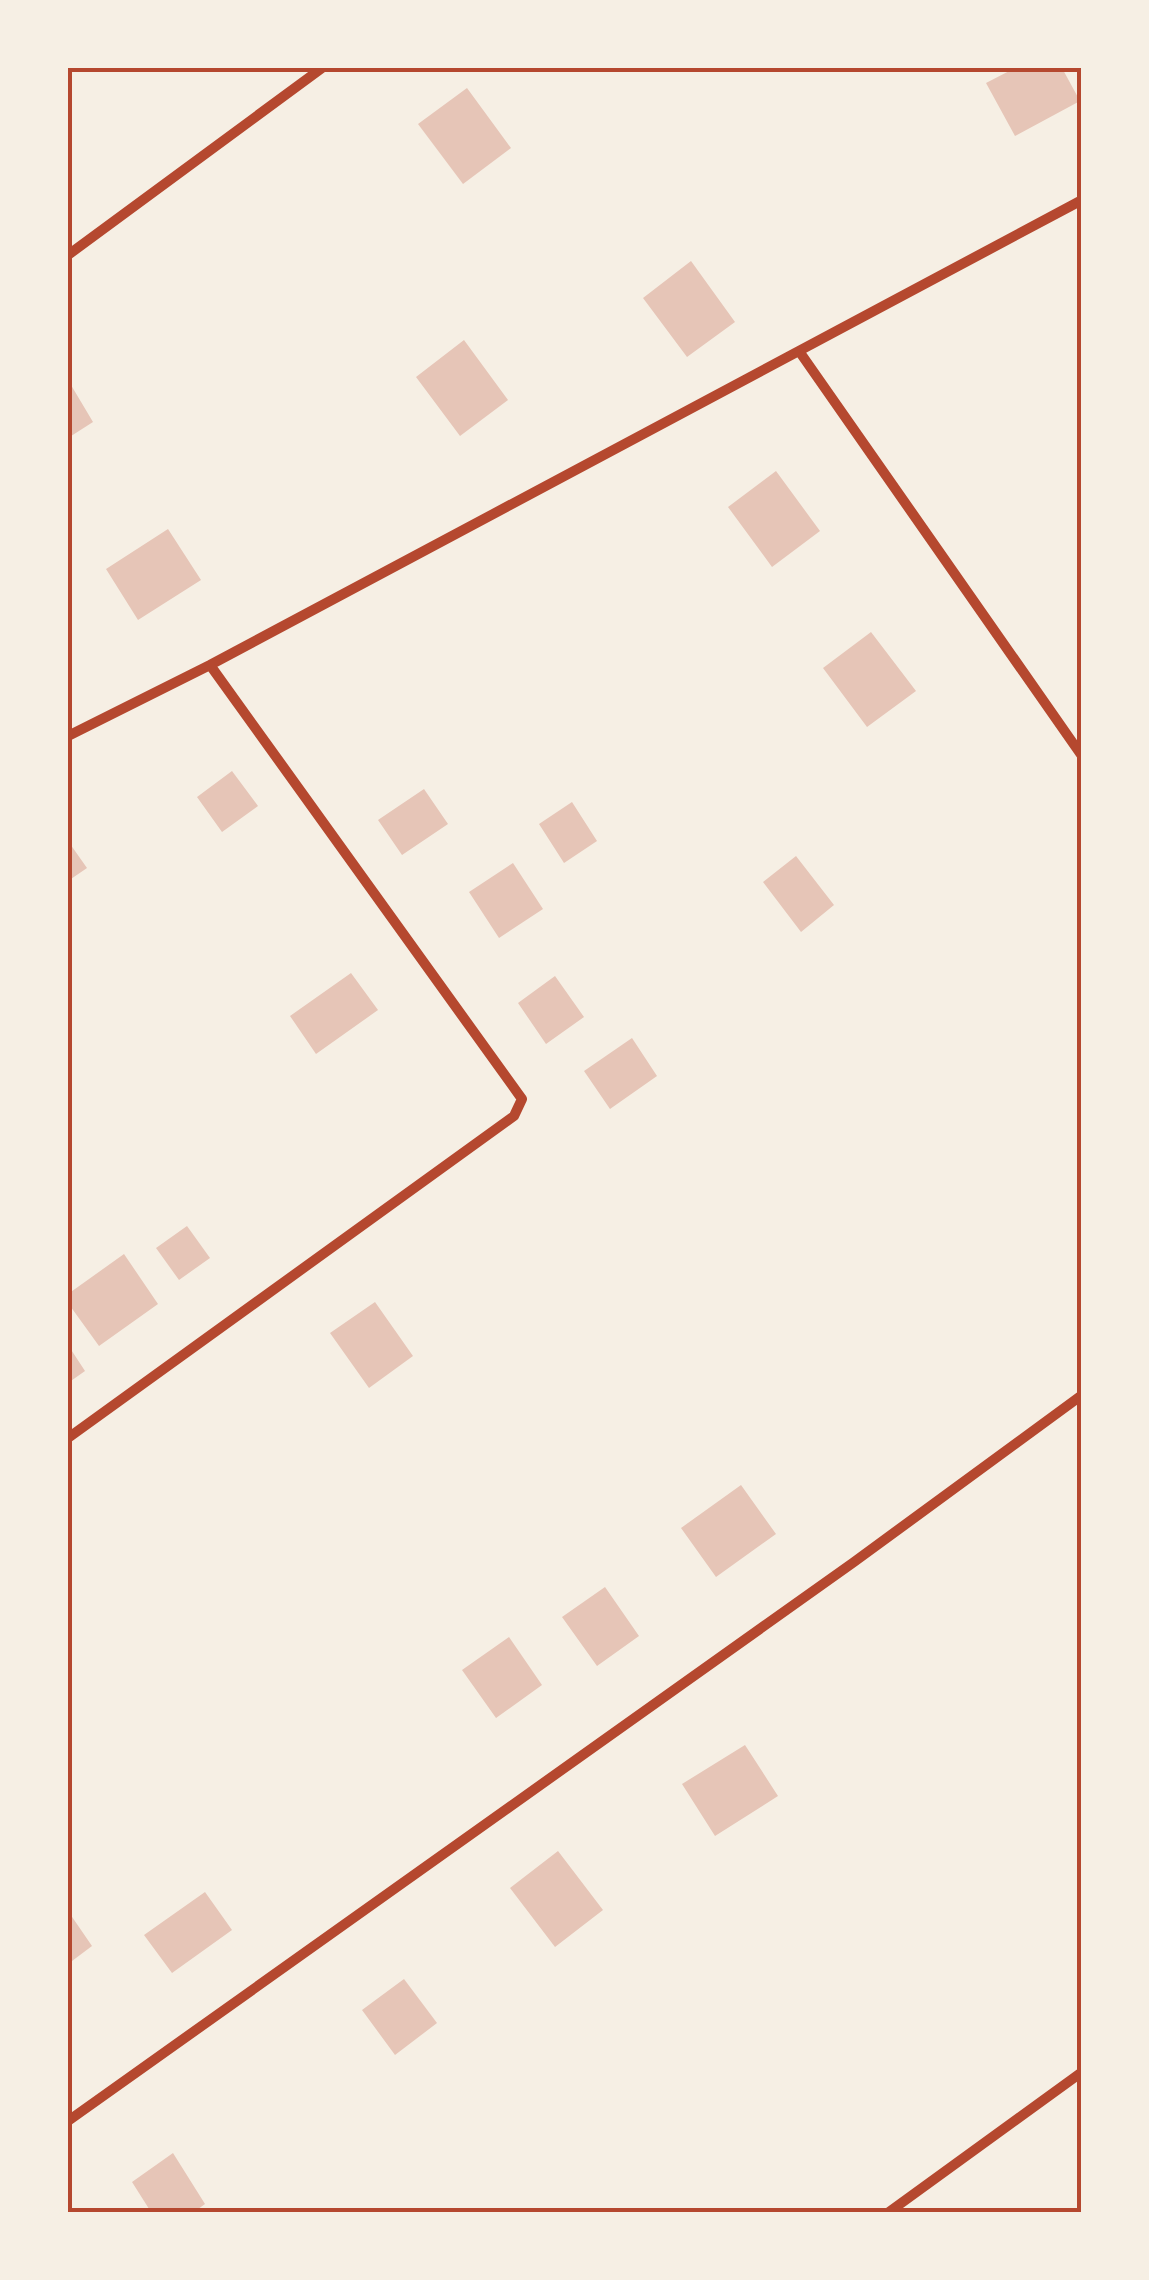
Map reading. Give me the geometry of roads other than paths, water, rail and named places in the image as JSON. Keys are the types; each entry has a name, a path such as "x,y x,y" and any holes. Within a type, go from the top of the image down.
{"street":[{"path":"68,254 322,68"},
{"path":"68,736 1082,200"},
{"path":"800,351 1082,756"},
{"path":"68,1438 514,1116 522,1100 210,664"},
{"path":"68,2121 1082,1396"},
{"path":"889,2212 1082,2072"}]}
